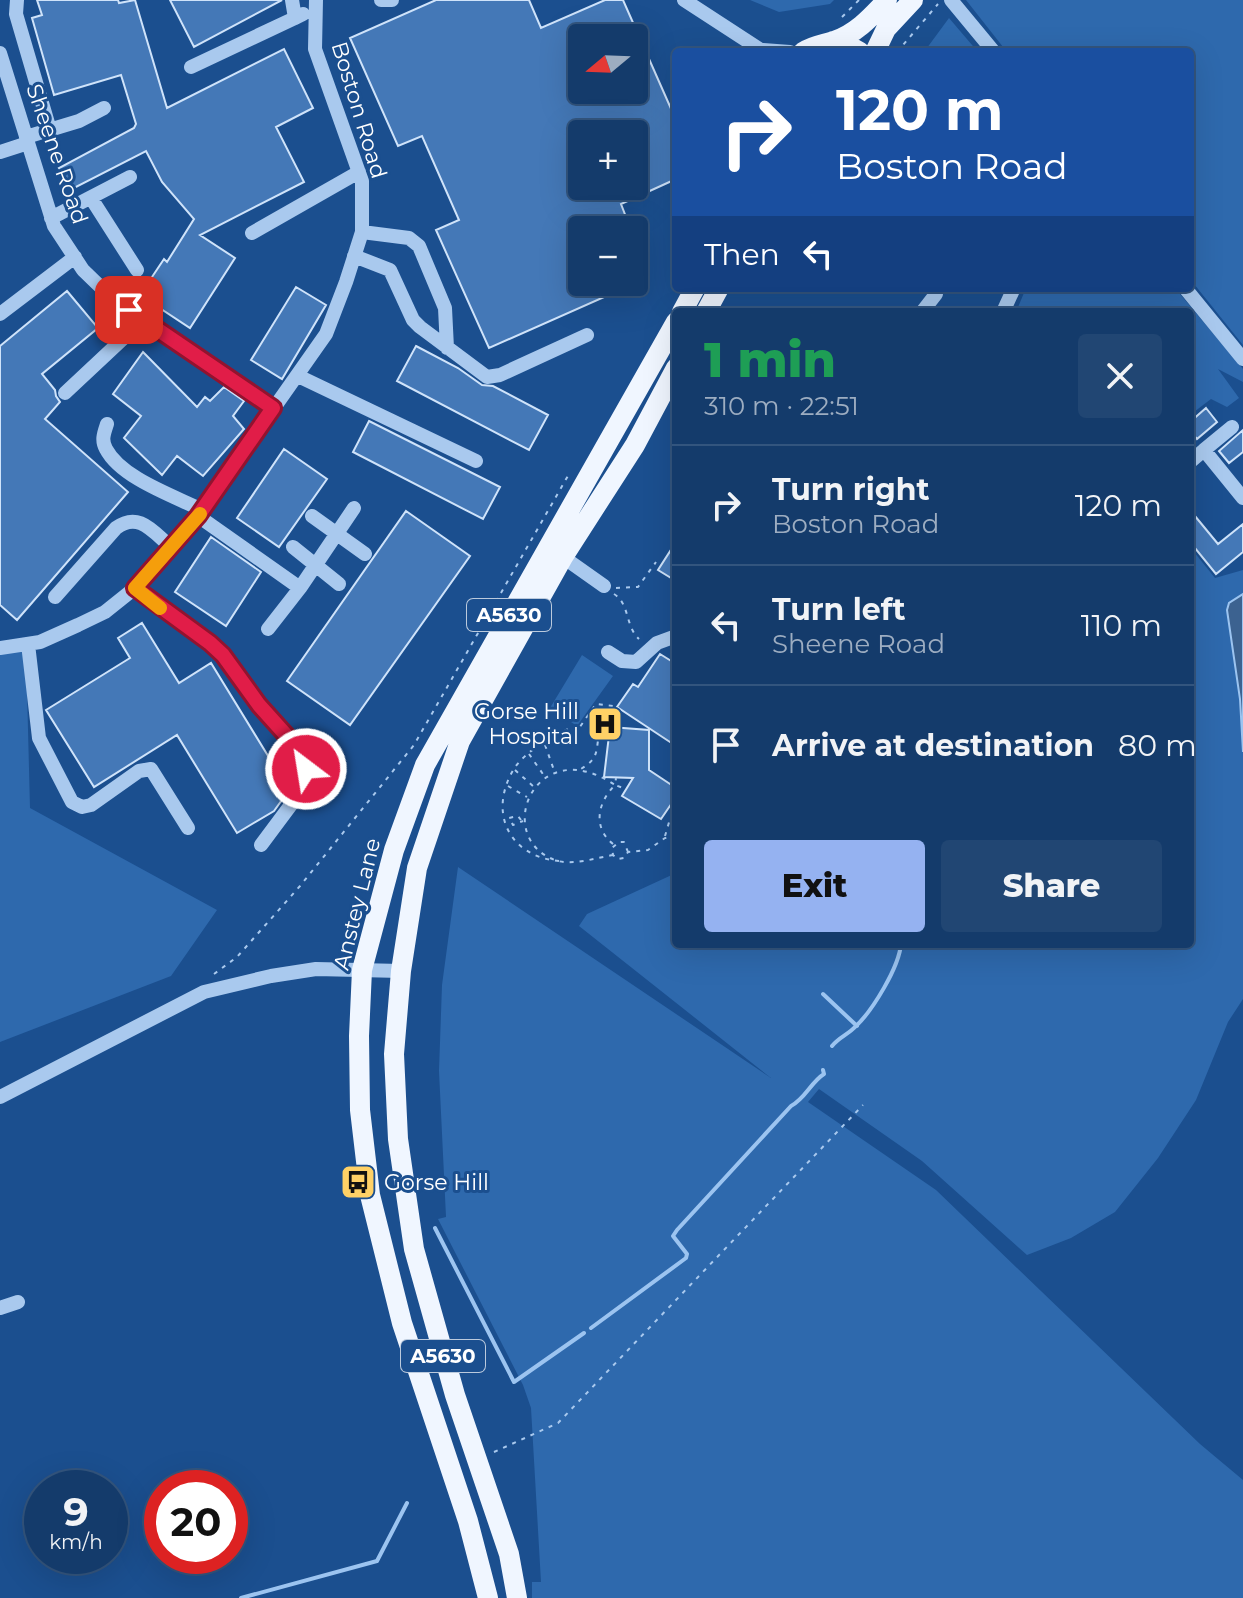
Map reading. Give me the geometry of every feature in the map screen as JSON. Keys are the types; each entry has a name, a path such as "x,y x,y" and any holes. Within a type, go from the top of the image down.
{"main road":[{"path":"809,48 854,31 887,0"},
{"path":"877,48 886,29 913,0"},
{"path":"833,41 853,48"},
{"name":"Anstey Lane","path":"488,1598 468,1521 402,1323 370,1195 360,1110 362,970 394,850 425,765 672,329"},
{"name":"A5630","path":"517,1598 509,1554 455,1395 414,1249 398,1139 394,1054 401,971 417,868 460,741 563,557 635,445 672,376"}],"street":[{"path":"17,0 16,14 50,130"},
{"path":"292,0 295,18"},
{"path":"381,0 392,0"},
{"path":"684,0 758,48"},
{"path":"951,0 991,48"},
{"path":"191,67 316,5"},
{"name":"Boston Road","path":"0,648 40,642 105,612 135,588 200,513 326,334 362,232 362,181 315,49 316,5"},
{"path":"1,56 27,51"},
{"name":"Sheene Road","path":"1,56 4,78 51,218 83,270 114,300 273,408"},
{"path":"0,152 104,108"},
{"path":"252,233 359,172"},
{"path":"51,218 130,177"},
{"path":"91,198 137,270"},
{"path":"362,232 409,238 419,246 445,308 447,348"},
{"path":"354,256 390,270 413,320 480,374 492,378 587,335"},
{"path":"0,314 75,257"},
{"path":"1188,292 1243,359"},
{"path":"925,308 936,294"},
{"path":"65,393 143,320"},
{"path":"298,376 476,461"},
{"path":"107,424 103,436 104,447 116,462 200,513 300,588"},
{"path":"1194,459 1232,427"},
{"path":"1204,450 1243,498"},
{"path":"268,629 354,508"},
{"path":"312,516 365,554"},
{"path":"55,597 116,528 126,521 138,521 171,547"},
{"path":"293,547 339,584"},
{"path":"563,557 604,586"},
{"path":"135,588 223,655 303,758 306,777 302,790 261,845"},
{"path":"608,652 629,663 643,658 651,648 672,637"},
{"path":"28,644 39,738 72,802 82,807 91,805 139,771 151,769 188,828"},
{"path":"0,1097 204,992 316,969 401,971"},
{"path":"0,1308 18,1302"}],"path":[{"path":"900,48 942,0"},
{"path":"204,992 201,983 237,957 270,921 414,745 570,472"},
{"path":"604,586 638,587 656,562"},
{"path":"604,586 622,599 634,634 651,648"},
{"path":"570,728 577,731 596,704 613,706 617,717 607,721 600,729 599,747 591,764 592,772"},
{"path":"574,724 544,742 514,769 504,797 504,823 509,834 529,853 542,860 584,861 613,855"},
{"path":"544,742 556,774"},
{"path":"529,754 546,778"},
{"path":"504,823 518,825 523,820 528,798 546,778 591,764"},
{"path":"514,769 535,788"},
{"path":"579,770 592,772 626,789"},
{"path":"613,855 614,845 602,831 599,815 616,778"},
{"path":"507,785 528,798"},
{"path":"664,815 670,819 665,838"},
{"path":"510,822 509,818 518,816 532,840 543,852 559,861"},
{"path":"628,852 648,850 665,838 672,837"},
{"path":"614,845 624,842 628,852"},
{"path":"613,855 618,859 624,858 628,852"},
{"path":"478,1459 558,1423 863,1105"}],"shaded area":[{"path":"750,0 834,0 830,4 779,12"},
{"path":"966,0 1243,0 1243,345 1194,284 1194,48 1004,48"},
{"path":"949,18 975,48 927,48"},
{"path":"1024,292 1178,292 1192,308 1018,308"},
{"path":"1194,311 1243,369 1243,382 1218,369 1239,398 1227,407 1211,399 1194,412"},
{"path":"1194,552 1215,578 1243,570 1243,999 1228,1022 1196,1100 1158,1158 1115,1212 1071,1238 1027,1255 922,1161 819,1089 808,1102 936,1190 1200,1444 1243,1480 1243,1598 532,1598 532,1582 541,1582 531,1408 523,1385 438,1219 446,1217 439,1071 442,985 458,867 771,1078 579,926 587,914 672,875 672,948 1194,948"},
{"path":"1243,594 1243,752 1240,699 1227,610 1229,603"},
{"path":"26,651 30,808 217,910 171,976 0,1042 0,652"},
{"path":"582,655 613,676 577,726 550,708"}],"building":[{"path":"37,0 118,0 119,3 135,0 167,108 284,49 313,108 276,127 304,182 200,235 235,258 190,328 140,295 164,259 167,262 194,219 162,182 146,151 74,188 59,168 134,128 136,124 121,75 54,95 32,18 42,15"},
{"path":"170,0 282,0 194,47"},
{"path":"436,0 529,0 541,28 605,0 623,0 634,24 568,24 568,104 648,104 648,57 672,111 672,181 648,192 648,120 568,120 568,200 630,200 621,204 626,216 568,216 568,296 606,296 489,348 436,230 459,220 422,136 398,146 350,38"},
{"path":"296,287 326,305 282,379 251,360"},
{"path":"67,291 98,328 42,374 60,402 45,419 128,492 17,620 0,605 0,346"},
{"path":"416,346 458,368 482,385 493,386 548,415 529,450 397,381"},
{"path":"143,352 197,407 205,397 210,401 224,387 244,401 233,416 244,429 203,476 177,456 162,475 124,438 141,416 113,394"},
{"path":"1206,408 1217,422 1197,439 1194,435 1194,418"},
{"path":"369,421 500,487 483,519 353,452"},
{"path":"1243,430 1243,452 1229,463 1219,451"},
{"path":"284,449 327,479 279,547 237,518"},
{"path":"406,511 470,556 350,725 287,681"},
{"path":"1194,515 1218,544 1243,524 1243,552 1216,574 1194,547"},
{"path":"211,537 261,572 226,626 175,592"},
{"path":"672,548 672,579 658,570"},
{"path":"142,623 179,683 211,663 289,790 274,811 237,833 177,735 94,787 46,710 130,658 118,638"},
{"path":"660,654 672,662 672,743 617,707 633,684 638,687"},
{"path":"610,727 649,730 649,770 672,785 672,803 661,819 622,796 633,778 604,777"}],"waterway":[{"path":"832,1046 863,1019 877,999 896,964 900,948"},
{"path":"823,994 857,1026"},
{"path":"591,1328 686,1258 687,1254 673,1236 677,1230 824,1074 823,1070"},
{"path":"435,1228 514,1382 584,1333"},
{"path":"241,1598 377,1561 407,1503"}],"slow traffic":[{"path":"160,608 135,588 200,514"}],"place":[{"name":"Gorse Hill Hospital","path":"605,724"},
{"name":"Gorse Hill","path":"358,1182"}],"route":[{"path":"129,310 273,408 198,516 135,588 223,655 259,705 294,744 306,769"}]}
